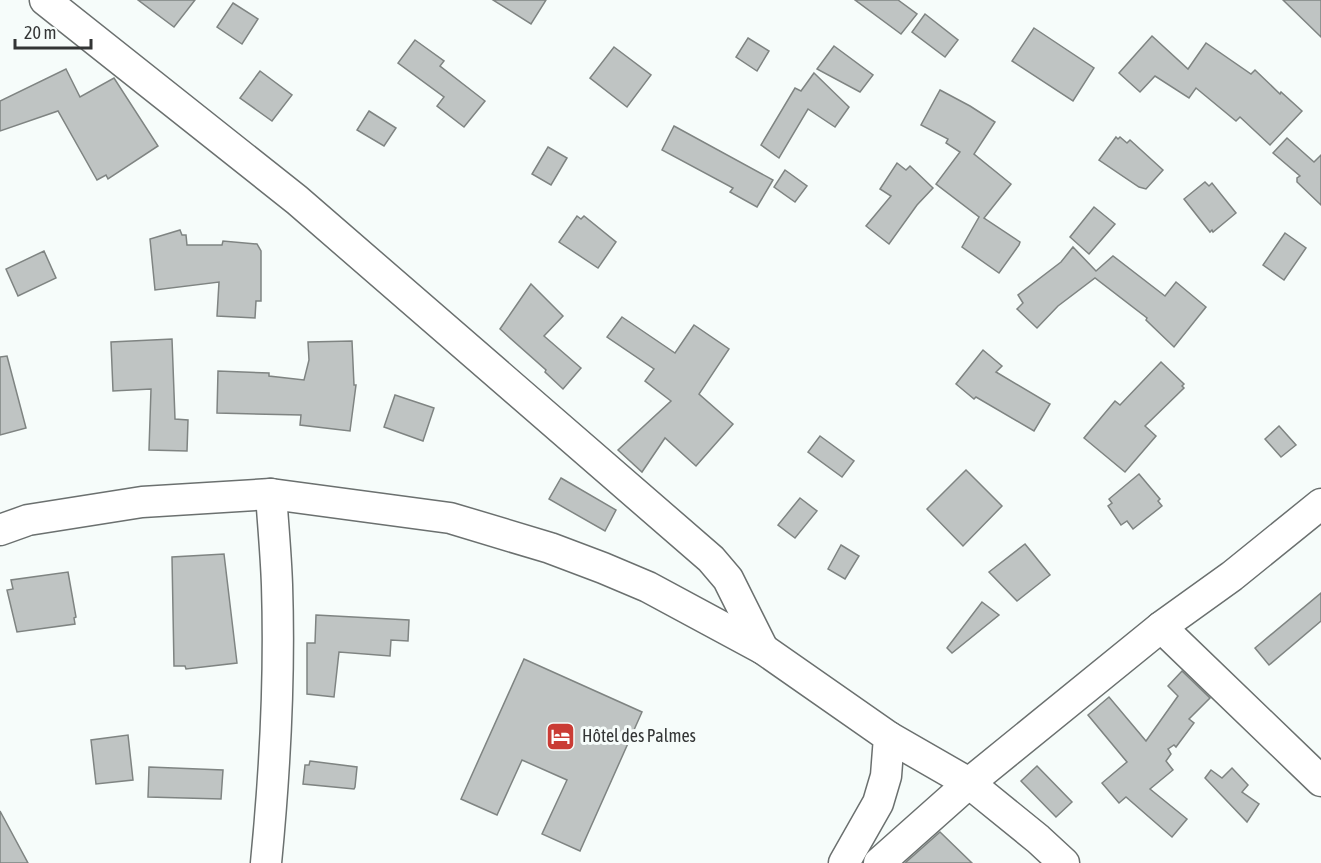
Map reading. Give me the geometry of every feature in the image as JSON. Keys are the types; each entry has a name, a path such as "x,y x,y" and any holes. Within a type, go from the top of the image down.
{"street":[{"path":"45,0 297,200 711,559 728,579 763,649"},
{"path":"266,863 277,666 277,584 270,494"},
{"path":"0,530 28,520 142,502 270,494 450,518 550,548 648,587 763,649 889,737 969,783 1064,863"},
{"path":"879,863 969,783 1161,627 1232,576 1321,504"},
{"path":"1161,627 1321,781"},
{"path":"844,863 878,803 886,776 889,737"}],"building":[{"path":"138,0 195,0 174,27"},
{"path":"493,0 546,0 531,24"},
{"path":"855,0 898,0 917,14 901,34"},
{"path":"1283,0 1321,0 1321,37"},
{"path":"233,3 258,19 242,44 217,27"},
{"path":"925,14 958,40 945,57 912,32"},
{"path":"1034,28 1094,68 1073,101 1012,61"},
{"path":"1152,36 1188,69 1206,43 1251,74 1255,70 1302,111 1270,145 1240,117 1236,121 1196,88 1189,98 1155,76 1140,92 1119,73"},
{"path":"748,38 769,51 757,71 736,57"},
{"path":"415,40 444,61 440,66 485,101 464,127 437,106 444,97 398,63"},
{"path":"834,46 873,75 860,92 817,69"},
{"path":"614,47 651,75 627,107 590,78"},
{"path":"66,69 80,97 114,78 158,146 108,179 106,175 97,180 58,111 0,131 0,101"},
{"path":"260,71 292,95 272,121 240,98"},
{"path":"814,73 849,107 835,127 808,109 779,158 761,145 795,88 801,91"},
{"path":"940,90 995,122 974,154 1011,184 984,218 1020,242 999,273 962,247 979,217 936,184 960,152 946,143 948,139 921,125"},
{"path":"369,111 396,128 384,146 357,130"},
{"path":"674,126 773,180 757,207 730,192 733,188 662,150"},
{"path":"1116,137 1118,139 1120,137 1127,143 1130,140 1163,170 1146,189 1139,187 1099,160"},
{"path":"1287,138 1314,162 1321,155 1321,205 1297,182 1300,176 1273,153"},
{"path":"548,147 567,158 551,185 532,174"},
{"path":"897,163 906,170 910,166 933,188 917,205 889,244 866,226 891,196 880,189"},
{"path":"785,170 807,186 795,202 774,187"},
{"path":"1205,182 1209,186 1212,183 1236,213 1213,232 1212,230 1210,232 1184,199"},
{"path":"1094,207 1115,224 1089,254 1070,237"},
{"path":"577,216 581,219 584,216 616,242 598,268 559,242"},
{"path":"180,230 182,235 186,235 187,245 222,245 223,241 257,244 261,251 261,301 256,301 255,318 217,316 219,282 155,290 150,239"},
{"path":"1285,233 1306,248 1284,280 1263,265"},
{"path":"1073,247 1096,271 1113,256 1165,296 1176,282 1206,307 1174,347 1146,320 1147,318 1095,278 1058,306 1037,328 1017,309 1023,303 1018,295 1061,262"},
{"path":"44,251 56,278 18,296 6,269"},
{"path":"531,284 563,316 544,336 581,368 563,389 545,372 546,370 500,329"},
{"path":"622,317 675,353 694,325 729,349 699,394 733,424 696,466 665,438 642,472 618,450 671,401 645,381 654,369 607,337"},
{"path":"172,339 175,419 188,420 187,451 149,450 151,389 113,391 111,342"},
{"path":"352,341 354,385 356,385 350,431 300,425 301,415 217,413 218,371 269,373 269,376 304,380 309,360 308,342"},
{"path":"983,350 1002,366 996,372 1050,404 1034,431 976,397 974,399 956,384"},
{"path":"7,356 26,428 0,435 0,357"},
{"path":"1161,362 1184,384 1182,386 1184,388 1145,426 1156,436 1125,472 1084,438 1115,401 1120,405"},
{"path":"395,395 434,408 423,441 384,427"},
{"path":"1279,426 1296,445 1281,457 1265,439"},
{"path":"820,436 854,461 842,477 808,452"},
{"path":"966,470 1002,506 963,546 927,509"},
{"path":"1139,474 1160,499 1158,501 1162,506 1133,529 1127,521 1121,525 1108,506 1112,503 1109,499"},
{"path":"561,478 616,510 605,531 549,499"},
{"path":"800,498 817,511 795,538 778,525"},
{"path":"1025,544 1050,575 1017,601 989,572"},
{"path":"841,545 859,556 845,579 828,569"},
{"path":"224,554 237,663 186,669 185,666 174,666 172,557"},
{"path":"68,572 76,617 74,618 75,624 17,632 7,590 13,589 11,580"},
{"path":"1321,593 1321,621 1269,665 1255,648"},
{"path":"982,602 999,615 952,653 947,648"},
{"path":"316,615 409,620 408,641 391,640 390,656 339,652 334,697 307,694 307,643 315,643"},
{"name":"Hôtel des Palmes","path":"524,659 642,712 580,851 542,834 567,780 522,760 497,815 461,799"},
{"path":"1182,671 1210,698 1189,719 1194,723 1176,747 1174,745 1168,749 1171,754 1166,761 1173,770 1150,789 1187,819 1172,837 1126,797 1119,803 1102,783 1127,762 1088,715 1109,697 1146,741 1178,696 1168,686"},
{"path":"128,735 133,780 96,784 91,740"},
{"path":"310,761 357,767 354,789 303,784 305,765 309,765"},
{"path":"1037,766 1072,802 1056,817 1021,781"},
{"path":"149,767 223,770 221,799 148,797"},
{"path":"1232,768 1248,785 1242,792 1259,804 1247,822 1205,778 1211,770 1222,778"},
{"path":"0,811 28,863 0,863"},
{"path":"940,832 972,863 905,863"}],"place":[{"name":"Hôtel des Palmes","path":"561,736"}]}
